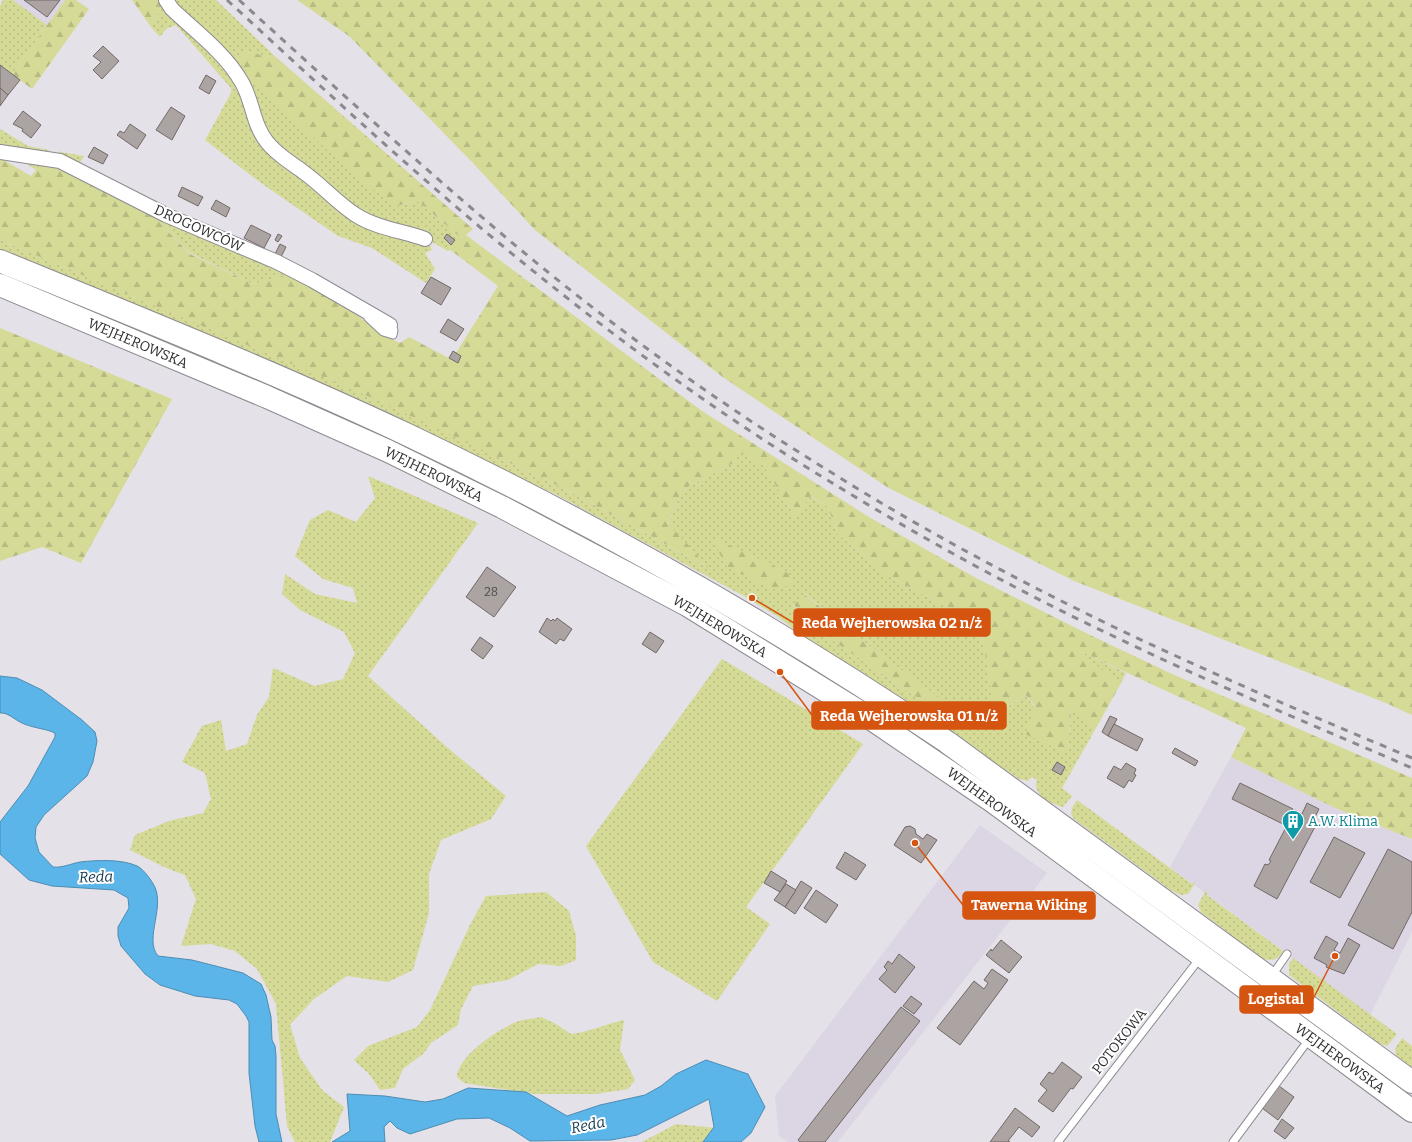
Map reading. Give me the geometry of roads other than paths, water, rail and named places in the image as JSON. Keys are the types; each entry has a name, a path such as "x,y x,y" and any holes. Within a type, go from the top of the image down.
{"main road":[{"name":"WEJHEROWSKA","path":"0,261 277,376 406,435 604,534 734,607 881,698 947,742 1412,1082"},
{"name":"WEJHEROWSKA","path":"0,285 267,397 388,451 509,510 645,582 723,626 919,750 992,801 1412,1111"},
{"path":"723,626 734,607"}],"street":[{"path":"166,0 172,9 220,54 241,81 249,100 254,120 267,142 287,161 302,171 356,215 375,224 425,238"},
{"name":"DROGOWCÓW","path":"0,152 60,161 166,215 284,266 390,325"}],"lane":[{"path":"1271,978 1288,954"},
{"name":"POTOKOWA","path":"1058,1142 1202,956"},
{"path":"1232,1142 1311,1036"}],"water":[{"name":"Reda","path":"0,676 17,678 42,690 82,720 95,732 97,741 93,762 87,776 44,815 36,827 35,838 39,852 53,867 80,862 117,861 139,867 152,882 158,900 153,940 154,949 158,956 192,960 243,973 261,984 266,995 271,1017 272,1040 275,1046 276,1114 282,1142 259,1142 255,1126 249,1073 249,1022 237,1004 229,1000 195,996 160,985 145,974 121,946 118,936 118,927 129,908 128,898 114,890 52,886 29,880 0,854 0,822 28,786 55,737 55,733 24,724 8,715 0,713"},
{"name":"Reda","path":"706,1060 748,1074 765,1107 751,1133 741,1142 703,1142 714,1127 709,1099 637,1135 611,1140 530,1141 510,1128 489,1118 457,1119 410,1134 397,1128 390,1121 384,1127 385,1142 332,1142 350,1131 347,1094 385,1096 425,1102 443,1099 468,1088 526,1092 567,1116 600,1105 645,1095 661,1086 676,1074"}],"railway":[{"path":"227,0 395,153 464,214 538,275 619,338 701,398 786,454 863,502 1003,581 1148,653 1412,768"},
{"path":"239,0 403,148 503,235 581,299 703,389 744,417 899,513 1005,572 1114,627 1225,678 1412,758"}],"place":[{"name":"Reda Wejherowska 02 n/ż","path":"752,598"},
{"name":"Reda Wejherowska 01 n/ż","path":"780,672"},
{"name":"A.W. Klima","path":"1293,840"},
{"name":"Tawerna Wiking","path":"915,843"},
{"name":"Logistal","path":"1335,956"}]}
